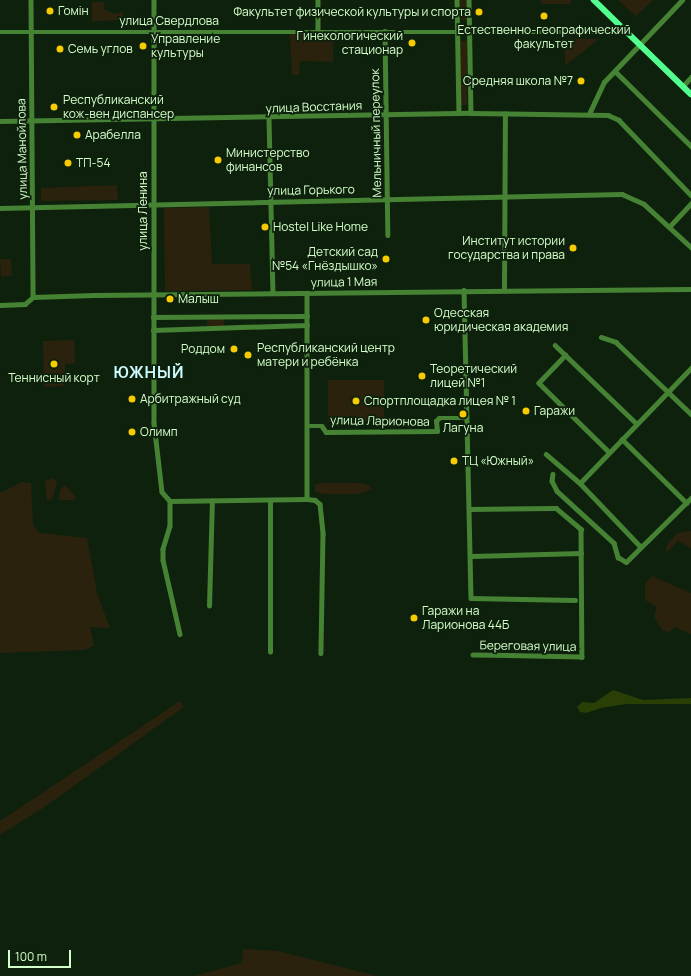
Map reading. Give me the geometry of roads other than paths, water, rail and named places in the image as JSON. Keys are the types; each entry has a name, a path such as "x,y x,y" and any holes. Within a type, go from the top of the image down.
{"main road":[{"path":"594,0 691,94"}],"street":[{"name":"улица Манойлова","path":"31,0 30,31 33,297"},
{"name":"улица Ленина","path":"154,0 154,423 162,492 170,501"},
{"path":"318,0 318,31"},
{"path":"457,0 459,114"},
{"path":"469,0 471,113"},
{"path":"589,114 599,90 614,71 682,0"},
{"name":"улица Свердлова","path":"0,32 458,30 627,32"},
{"name":"Мельничный переулок","path":"385,31 385,114 388,234"},
{"path":"614,71 691,146"},
{"path":"683,86 691,77"},
{"name":"улица Восстания","path":"0,121 153,120 471,113 589,114 614,116 691,195"},
{"path":"504,289 505,114"},
{"path":"269,118 269,200 273,293"},
{"name":"улица Горького","path":"0,208 269,200 622,194 640,201 668,227"},
{"path":"691,203 668,227 691,248"},
{"name":"улица 1 Мая","path":"0,305 25,304 33,297 153,294 504,289 691,289"},
{"path":"464,290 471,598 575,600"},
{"path":"307,293 307,499"},
{"path":"153,317 307,316"},
{"path":"153,330 307,325"},
{"path":"601,336 616,342 691,414"},
{"path":"556,345 636,423"},
{"path":"566,355 539,383 609,452"},
{"path":"580,483 636,423 691,368"},
{"name":"улица Ларионова","path":"307,426 322,426 326,432 437,431 436,421 439,418 467,418"},
{"path":"622,439 687,503"},
{"path":"546,454 580,483 641,546"},
{"path":"553,474 552,481 557,491 614,543 618,557 626,562 632,559 641,546 660,532 691,498"},
{"path":"180,634 163,560 163,549 170,526 170,501 270,502 307,499 315,500 320,504 322,512 321,653"},
{"path":"209,606 212,501"},
{"path":"270,502 270,652"},
{"path":"470,509 556,508 581,529 581,553 471,556"},
{"name":"Береговая улица","path":"473,655 582,657 581,553"}],"place":[{"name":"Гомiн","path":"50,11"},
{"name":"Факультет физической культуры и спорта","path":"479,12"},
{"name":"Естественно-географический факультет","path":"544,16"},
{"name":"Гинекологический стационар","path":"412,43"},
{"name":"Управление культуры","path":"143,46"},
{"name":"Семь углов","path":"60,49"},
{"name":"Средняя школа №7","path":"581,81"},
{"name":"Республиканский кож-вен диспансер","path":"54,107"},
{"name":"Арабелла","path":"77,135"},
{"name":"Министерство финансов","path":"218,160"},
{"name":"ТП-54","path":"68,163"},
{"name":"Hostel Like Home","path":"265,227"},
{"name":"Институт истории государства и права","path":"573,248"},
{"name":"Детский сад №54 «Гнёздышко»","path":"386,259"},
{"name":"Малыш","path":"170,299"},
{"name":"Одесская юридическая академия","path":"426,320"},
{"name":"Роддом","path":"234,349"},
{"name":"Республиканский центр матери и ребёнка","path":"248,355"},
{"name":"Теннисный корт","path":"54,364"},
{"name":"Теоретический лицей №1","path":"422,376"},
{"name":"Арбитражный суд","path":"132,399"},
{"name":"Спортплощадка лицея № 1","path":"356,401"},
{"name":"Гаражи","path":"526,411"},
{"name":"Лагуна","path":"463,414"},
{"name":"Олимп","path":"132,432"},
{"name":"ТЦ «Южный»","path":"454,461"},
{"name":"Гаражи на Ларионова 44Б","path":"414,618"}],"district":[{"name":"ЮЖНЫЙ","path":"149,372"}]}
